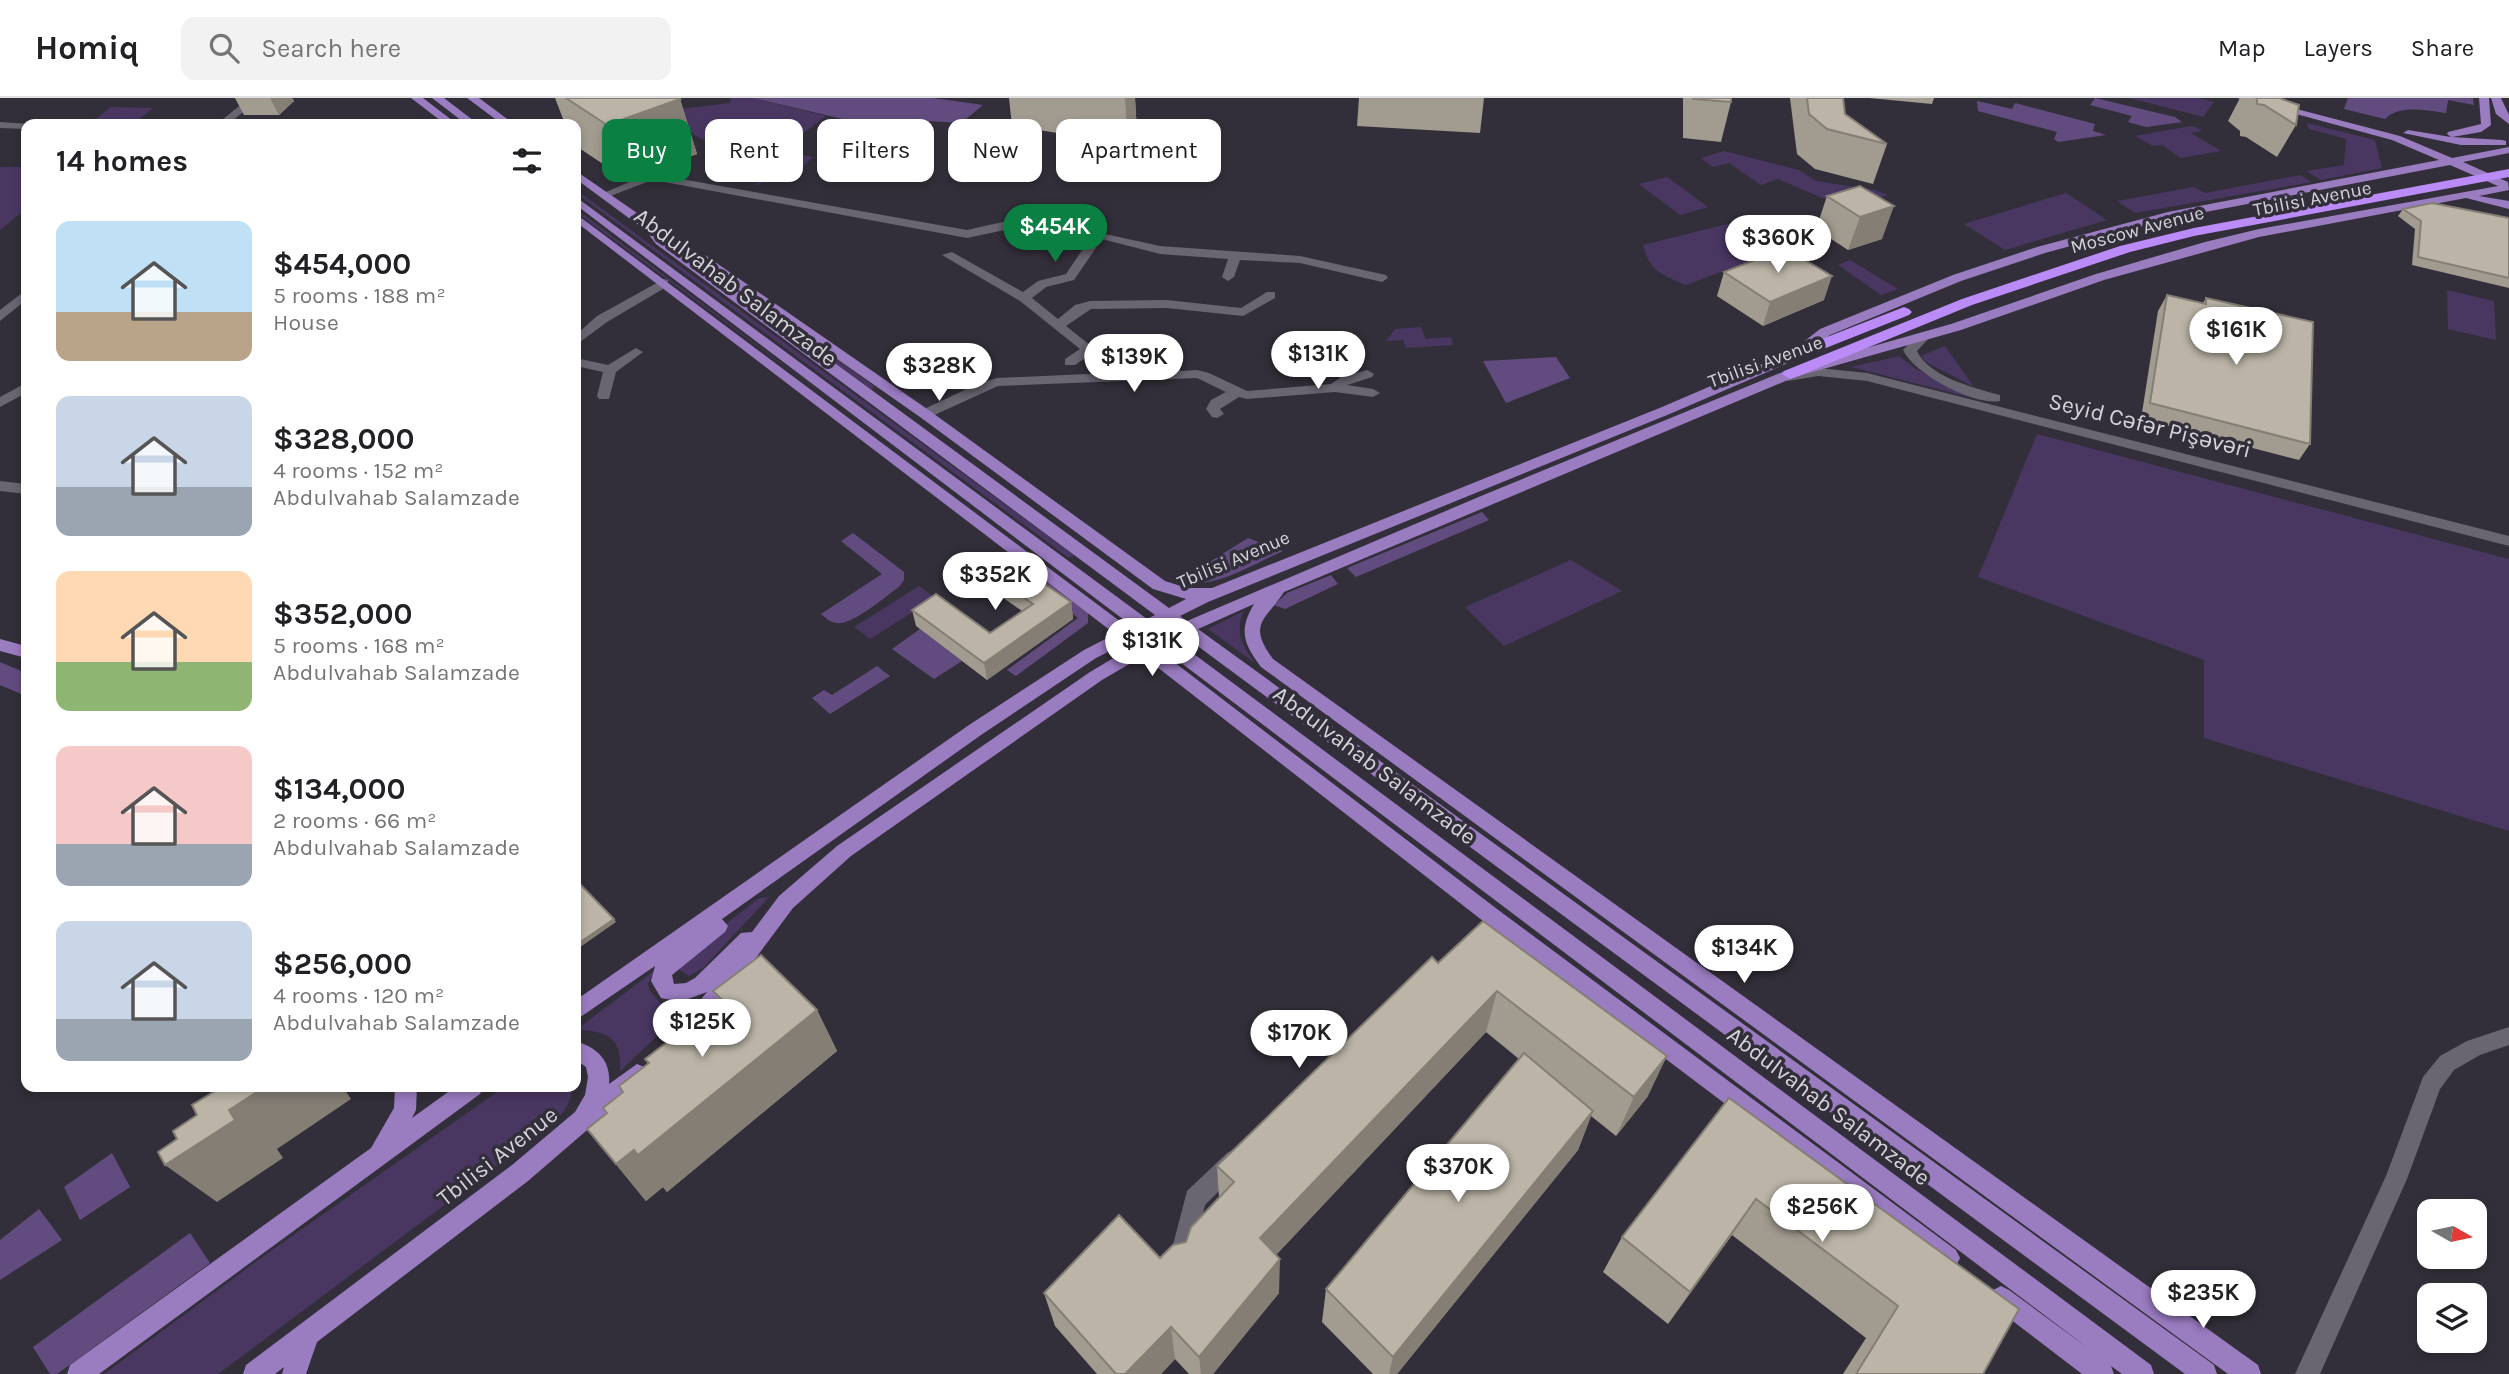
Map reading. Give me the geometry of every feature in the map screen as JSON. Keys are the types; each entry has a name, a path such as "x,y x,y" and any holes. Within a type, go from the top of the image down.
{"highway":[{"name":"Moscow Avenue","path":"1797,354 1967,287 2054,257 2179,224 2339,191 2509,162"},
{"name":"Moscow Avenue","path":"1784,377 1967,302 2125,249 2194,232 2509,173"}],"main road":[{"path":"416,98 443,119"},
{"path":"437,98 466,119"},
{"path":"472,98 502,119"},
{"path":"2242,98 2410,143 2509,185"},
{"path":"2269,98 2442,140 2509,144"},
{"path":"2383,127 2425,134 2477,130 2486,125 2488,120 2484,98"},
{"path":"2496,98 2500,112 2509,121"},
{"path":"2354,126 2387,139 2406,153 2408,165 2386,175"},
{"name":"Tbilisi Avenue","path":"975,730 1090,654 1126,634 1231,586 1667,410 1797,354 1825,332 1946,281 2041,250 2168,216 2509,150"},
{"path":"2478,155 2469,162 2483,175"},
{"path":"2386,175 2409,177 2429,186 2436,192 2431,200"},
{"name":"Abdulvahab Salamzade","path":"581,178 649,227 669,235 925,414 1159,585 1174,592 1208,592 1231,586"},
{"path":"2431,200 2509,185"},
{"path":"2431,200 2473,198 2509,205"},
{"name":"Tbilisi Avenue","path":"786,902 844,851 1109,668 1144,648 1287,583 1784,377 1923,337 2100,277 2197,249 2259,233 2431,200"},
{"name":"Abdulvahab Salamzade","path":"581,204 2141,1374"},
{"name":"Abdulvahab Salamzade","path":"581,221 1126,634 1490,915 1965,1270"},
{"name":"Abdulvahab Salamzade","path":"649,227 660,241 1525,879 2205,1374"},
{"path":"1052,578 1079,585 1103,579 1114,564 1112,556 1103,545"},
{"name":"Abdulvahab Salamzade","path":"1287,583 1258,608 1251,632 1259,654 1293,683 2241,1368"},
{"path":"0,645 21,651"},
{"path":"1235,719 1224,693 1233,678 1254,671 1293,683"},
{"path":"786,902 699,987 681,994 664,989 661,981 663,971 675,959 779,877 937,764 975,730"},
{"path":"581,1007 975,730"},
{"path":"670,1045 713,1000 786,902"},
{"path":"573,1130 589,1108 600,1083 594,1061 581,1053"},
{"name":"Tbilisi Avenue","path":"255,1374 573,1130 653,1060"},
{"path":"371,1160 391,1135 405,1110 406,1092"},
{"path":"79,1374 465,1092"},
{"path":"1987,1287 2102,1374"},
{"path":"295,1374 307,1335"},
{"path":"2160,1341 2241,1368"}],"street":[{"path":"229,119 256,98"},
{"path":"0,125 21,126"},
{"path":"605,195 645,179 659,178 967,234 1023,222 1067,227 1161,250 1321,263 1382,278"},
{"path":"1024,298 1042,284 1070,276 1098,236"},
{"path":"948,255 1024,298 1122,377"},
{"path":"1228,277 1235,256"},
{"path":"581,337 609,314 664,283"},
{"path":"1059,325 1075,312 1090,306 1167,304 1243,312 1271,295"},
{"path":"0,317 21,298"},
{"name":"Seyid Cəfər Pişəvəri","path":"1923,337 1910,351 1915,362 1969,390 2046,417 2509,541"},
{"path":"1070,362 1089,349"},
{"path":"1169,350 1174,375"},
{"path":"604,396 610,370 636,352"},
{"path":"581,363 610,370"},
{"name":"Seyid Cəfər Pişəvəri","path":"1784,377 1838,372 2167,446 2509,533"},
{"path":"925,414 997,382 1197,374 1212,377 1236,393 1247,395 1335,388 1373,393"},
{"path":"1335,388 1346,380 1367,374"},
{"path":"0,404 21,390"},
{"path":"1217,414 1213,409 1216,403 1236,393"},
{"path":"0,486 21,488"},
{"path":"1470,934 1490,915"},
{"path":"2307,1374 2396,1179 2431,1084 2447,1063 2474,1048 2509,1036"},
{"path":"1180,1266 1195,1199 1255,1141"}],"shaded area":[{"path":"731,98 753,98 826,116 817,119 817,123 803,133 803,119 705,119 705,141 691,133 691,119 667,119 655,112 730,103"},
{"path":"753,98 933,98 983,105 966,119 948,119 948,122 934,121 934,119 843,119"},
{"path":"2095,98 2175,117 2182,122 2146,127 2128,122 2132,116 2090,105"},
{"path":"2130,98 2198,98 2214,102 2203,117"},
{"path":"2348,98 2473,98 2474,105 2448,100 2446,113 2406,110 2391,114 2385,119 2344,109"},
{"path":"1977,101 2012,109 2015,103 2095,124 2093,131 2106,135 2058,142 2054,139 2057,132 1978,111"},
{"path":"111,107 153,108 140,119 96,119"},
{"path":"2307,123 2375,140 2382,168 2321,180 2306,171 2344,165 2346,139 2309,129"},
{"path":"2191,126 2203,130 2191,133 2221,151 2181,158 2162,145 2153,146 2135,136"},
{"path":"1724,151 1799,170 1816,181 1875,190 1888,195 1848,209 1778,179 1761,185 1729,163 1713,167 1701,158"},
{"path":"803,155 813,157 803,166"},
{"path":"0,167 21,167 21,213 0,230"},
{"path":"2300,175 2312,182 2135,213 2117,201 2194,187 2205,193"},
{"path":"1667,177 1708,207 1680,215 1639,184"},
{"path":"2066,193 2107,220 2005,250 1964,224"},
{"path":"581,194 1074,555 1069,558 581,197"},
{"path":"581,213 836,404 581,216"},
{"path":"1731,223 1765,243 1771,253 1686,285 1653,267 1643,245"},
{"path":"663,236 874,386 872,390 664,240"},
{"path":"1850,260 1898,289 1881,295 1838,265"},
{"path":"2447,290 2494,301 2496,340 2448,329"},
{"path":"1421,327 1426,339 1451,337 1453,345 1406,348 1403,340 1386,341 1395,329"},
{"path":"1945,346 1974,387 1926,362 1921,356"},
{"path":"1899,356 1916,369 1973,398 1851,367"},
{"path":"1556,357 1570,378 1506,403 1483,361"},
{"path":"2037,434 2509,559 2509,831 2204,738 2204,660 1978,577"},
{"path":"1482,512 1489,520 1356,577 1347,568"},
{"path":"853,533 904,572 904,580 899,587 863,613 848,621 835,623 821,614 882,574 841,541"},
{"path":"1248,538 1283,551 1218,580 1205,583 1179,581"},
{"path":"1571,560 1622,591 1504,646 1465,607"},
{"path":"1018,561 1088,613 1088,623 1016,676 1007,670 1078,618 1009,566"},
{"path":"1331,575 1338,584 1285,609 1274,605 1287,593"},
{"path":"919,586 935,598 870,639 854,627"},
{"path":"1244,611 1240,626 1241,638 1255,663 1208,629"},
{"path":"920,629 962,661 934,679 892,649"},
{"path":"0,662 21,671 21,694 0,685"},
{"path":"877,666 890,676 830,714 812,698 824,690 832,695"},
{"path":"769,897 703,968 689,976 680,970 679,967 695,948 759,898"},
{"path":"655,970 648,984 660,1003 680,1005 700,996 620,1071 618,1050 611,1038 605,1034 581,1030 581,1026"},
{"path":"497,1092 571,1092 566,1107 553,1124 218,1374 104,1374 268,1253"},
{"path":"112,1153 130,1187 80,1220 64,1187"},
{"path":"39,1209 62,1240 0,1280 0,1240"},
{"path":"190,1233 210,1263 57,1374 50,1374 33,1347"}],"building":[{"path":"566,98 680,99 624,119 602,119 602,122"},
{"path":"1731,98 1731,102 1693,99"},
{"path":"1807,98 1843,98 1845,114 1887,144 1827,129 1809,114"},
{"path":"2256,98 2279,98 2299,105 2296,125 2264,105 2257,104"},
{"path":"1860,186 1894,206 1860,217 1827,196"},
{"path":"2432,203 2509,218 2509,278 2418,257 2421,221 2403,209"},
{"path":"1785,248 1832,276 1770,302 1724,272"},
{"path":"2167,295 2206,304 2206,298 2313,322 2310,444 2150,403"},
{"path":"999,553 1071,602 984,663 912,610 936,594 990,633 1033,604 978,566"},
{"path":"581,885 614,919 581,942"},
{"path":"1483,921 1667,1056 1634,1097 1497,991 1260,1238 1280,1259 1199,1357 1171,1327 1125,1374 1116,1374 1044,1293 1119,1215 1160,1258 1173,1245 1186,1242 1191,1227 1234,1182 1217,1166 1432,957 1438,963"},
{"path":"761,955 817,1010 638,1155 634,1150 616,1164 587,1129 607,1113 603,1108 623,1092 619,1086 649,1063 645,1059 722,1000 713,991"},
{"path":"1524,1053 1593,1111 1393,1357 1326,1289"},
{"path":"213,1092 257,1092 229,1110 235,1120 165,1165 158,1152 177,1139 173,1131 197,1115 192,1105"},
{"path":"1729,1098 2019,1309 1983,1374 1856,1374 1898,1306 1756,1199 1690,1292 1622,1237"}]}
